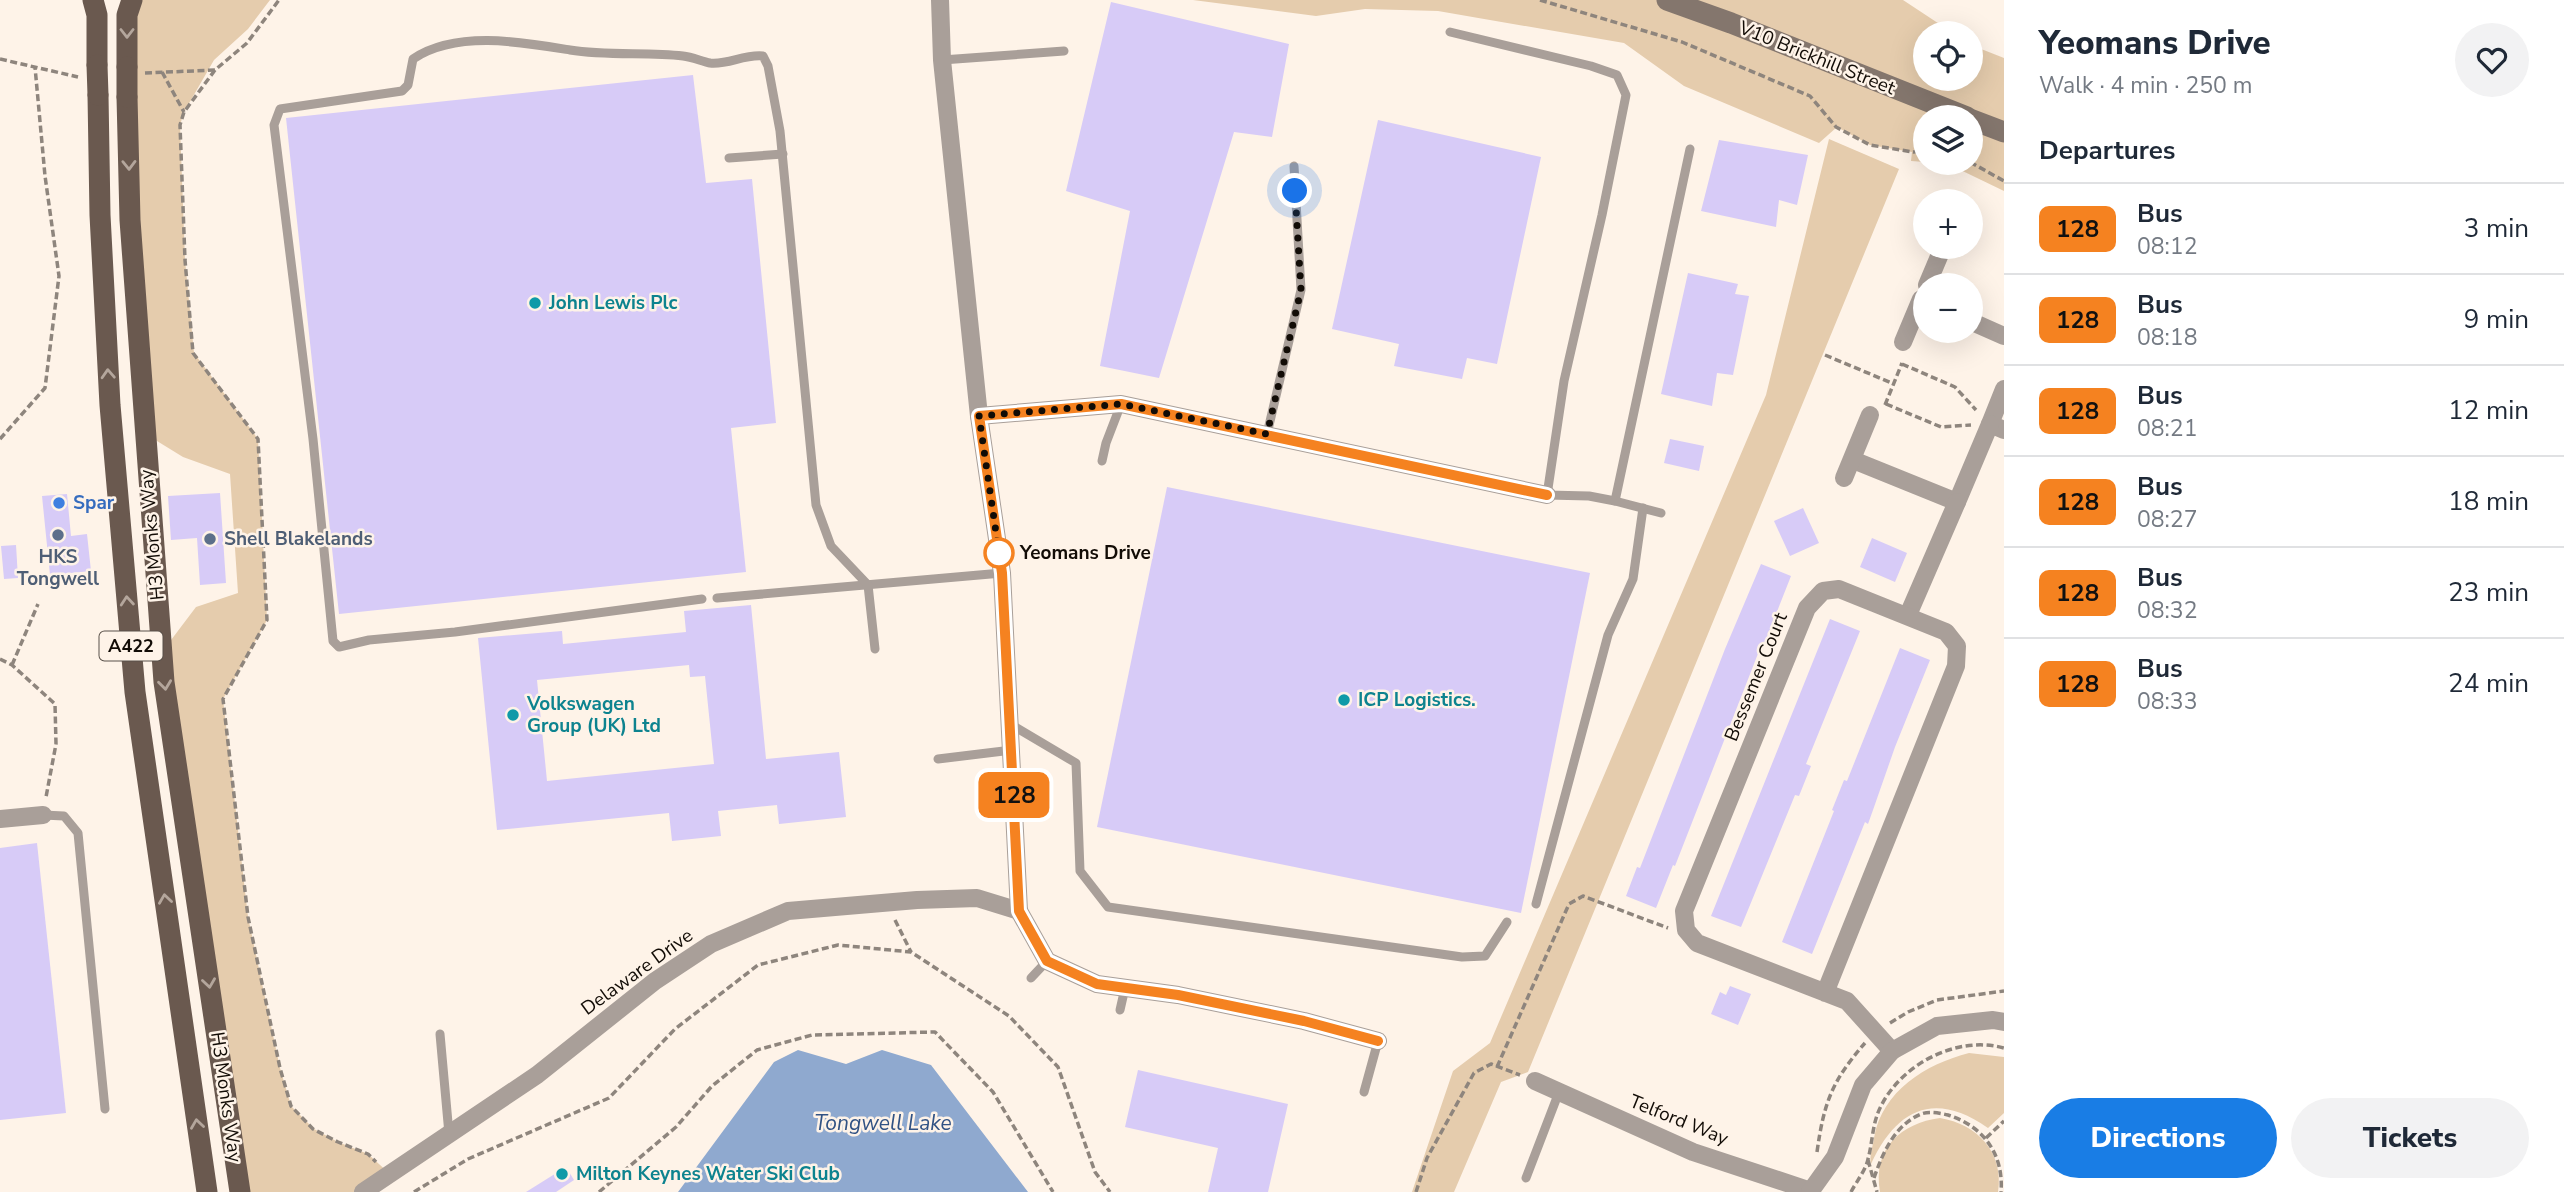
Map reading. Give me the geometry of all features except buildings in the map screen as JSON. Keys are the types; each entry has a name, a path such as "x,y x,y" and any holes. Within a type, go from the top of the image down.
{"main road":[{"name":"H3 Monks Way","path":"93,0 97,15 95,79 110,409 135,692 207,1192"},
{"name":"H3 Monks Way","path":"132,0 127,15 133,70 127,97 130,220 164,682 239,1186"}],"street":[{"path":"940,0 942,60 979,416 1002,573 1019,911 1047,961 1097,984 1178,995 1304,1021 1378,1041"},
{"name":"V10 Brickhill Street","path":"1667,0 1936,105"},
{"name":"V10 Brickhill Street","path":"1983,124 2004,132"},
{"path":"1903,342 1913,319"},
{"path":"1983,327 2004,336"},
{"path":"1908,615 1957,502 1997,427 2004,389"},
{"path":"979,416 1121,404 1547,495"},
{"path":"1844,478 1870,415"},
{"path":"1853,460 1957,502"},
{"name":"Bessemer Court","path":"1686,930 1684,911 1807,608 1824,591 1839,589 1946,632 1957,646 1956,666 1825,993"},
{"path":"0,819 43,815"},
{"name":"Delaware Drive","path":"363,1192 537,1075 655,981 711,944 788,911 977,898 1019,911"},
{"path":"1686,930 1697,943 1847,1001 1892,1051"},
{"path":"1810,1191 1835,1157 1863,1085 1892,1051 1937,1026 1993,1020 2004,1022"},
{"name":"Telford Way","path":"1535,1081 1692,1152 1810,1191"}],"lane":[{"path":"1450,32 1617,75 1626,96 1564,381 1547,495 1588,496 1661,513"},
{"path":"702,599 456,632 369,640 340,646 333,641 313,439 274,125 279,109 402,90 408,85 412,59 427,49 449,45 490,41 529,42 571,50 687,56 710,63 753,55 762,56 768,66 783,154 816,505 831,546 868,584 874,649"},
{"path":"942,60 1064,51"},
{"path":"1615,501 1690,149"},
{"path":"729,158 783,154"},
{"path":"1267,434 1301,290 1294,166"},
{"path":"1101,461 1121,404"},
{"path":"1536,904 1608,635 1633,579 1643,508"},
{"path":"717,598 1002,573"},
{"path":"1010,724 1076,762 1080,871 1108,907 1462,957 1485,956 1507,922"},
{"path":"937,759 1012,750"},
{"path":"43,815 64,816 78,833 105,1110"},
{"path":"1031,978 1047,961"},
{"path":"1120,1010 1125,988"},
{"path":"440,1034 449,1135"},
{"path":"1364,1092 1378,1041"},
{"path":"1526,1178 1559,1092"}],"path":[{"path":"279,0 247,43 215,70 184,112 180,125 185,260 194,354 258,439 267,620 223,699 248,917 280,1068 291,1106 313,1129 368,1154 391,1175"},
{"path":"1540,0 1682,42 1810,96 1836,127 1870,145 1913,152"},
{"path":"0,59 95,79"},
{"path":"0,439 44,388 59,276 45,176 35,67"},
{"path":"133,70 215,70"},
{"path":"162,72 184,112"},
{"path":"1983,169 2004,181"},
{"path":"1870,415 1881,416 1907,351 1903,342"},
{"path":"1825,355 1894,384"},
{"path":"1902,364 1955,387 1997,427"},
{"path":"1886,404 1941,427 1997,427"},
{"path":"12,665 38,604"},
{"path":"0,659 12,665 55,705 56,744 43,815"},
{"path":"1497,1067 1569,904 1583,896 1664,928 1686,930"},
{"path":"887,903 911,952"},
{"path":"414,1192 468,1159 609,1098 675,1029 758,965 838,944 911,952 1009,1016 1058,1067 1095,1172 1110,1192"},
{"path":"599,1192 676,1127 712,1086 757,1049 812,1035 936,1031 993,1091 1054,1192"},
{"path":"1851,1192 1868,1160 1871,1132 1881,1106 1896,1083 1917,1065 1942,1052 1969,1046 2004,1048"},
{"path":"1416,1192 1427,1158 1474,1073 1491,1064 1535,1081"},
{"path":"1874,1178 1891,1138 1903,1125 1923,1113 1940,1113 1976,1127 1986,1138 2000,1159 2001,1192"},
{"path":"1986,1138 2004,1121"},
{"path":"1868,1160 1877,1192"}],"shaded area":[{"path":"132,0 270,0 248,29 214,60 184,112 180,125 185,260 194,353 258,439 267,620 223,699 248,917 280,1068 291,1106 314,1129 368,1154 391,1175 363,1192 240,1192 162,652 196,607 238,593 230,474 183,457 144,433"},
{"path":"1193,0 1903,0 1935,21 1913,21 1913,91 1983,91 1983,50 2004,58 2004,191 1971,175 1983,175 1983,105 1913,105 1913,161 1911,161 1912,152 1870,145 1837,127 1819,143 1684,86 1624,43 1438,11 1365,9 1316,16"},
{"path":"1829,139 1899,169 1528,1072 1501,1082 1454,1192 1412,1192 1453,1071 1490,1043 1766,395"},
{"path":"1969,1053 2004,1057 2004,1113 1988,1128 1951,1110 1935,1108 1919,1111 1905,1118 1893,1130 1871,1164 1871,1151 1879,1121 1896,1093 1922,1072"},
{"path":"1940,1118 1966,1126 1985,1142 1997,1164 1998,1192 1880,1192 1881,1163 1892,1141 1913,1126"}],"water":[{"name":"Tongwell Lake","path":"798,1050 846,1064 882,1050 931,1065 1028,1192 678,1192 774,1062"}],"bus line":[{"name":"128","path":"1378,1041 1304,1021 1178,995 1097,984 1047,961 1019,911 1002,573 979,416 1121,404 1547,495"}],"place":[{"name":"John Lewis Plc","path":"535,303"},
{"name":"Spar","path":"59,503"},
{"name":"HKS Tongwell","path":"58,535"},
{"name":"Shell Blakelands","path":"210,539"},
{"name":"Yeomans Drive","path":"999,553"},
{"name":"ICP Logistics.","path":"1344,700"},
{"name":"Volkswagen Group (UK) Ltd","path":"513,715"},
{"name":"Milton Keynes Water Ski Club","path":"562,1174"}],"route":[{"path":"999,553 979,416 1121,404 1267,434 1301,290 1295,191"}]}
